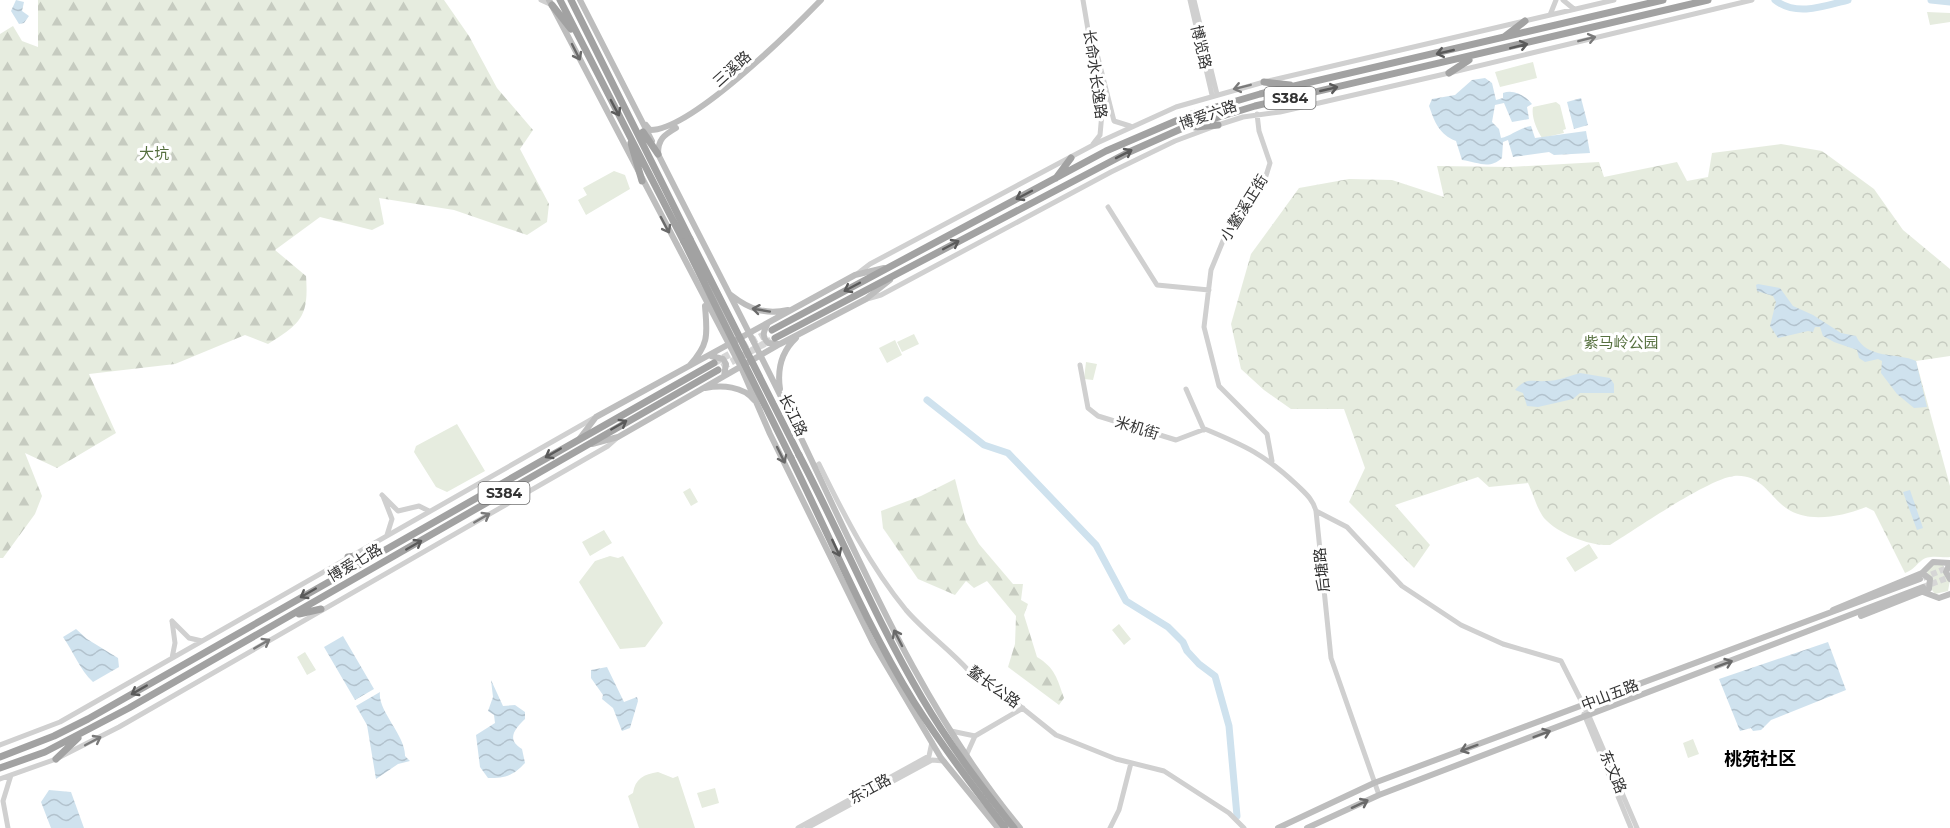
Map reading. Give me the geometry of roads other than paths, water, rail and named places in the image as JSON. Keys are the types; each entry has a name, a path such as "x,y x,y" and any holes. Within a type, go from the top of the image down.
{"highway":[{"name":"长江路","path":"560,0 629,135 687,241 795,456 832,521 886,633 922,698 965,766 1014,828"},
{"name":"长江路","path":"571,0 627,110 687,241"},
{"name":"博爱六路","path":"770,327 893,266 1138,136 1192,114 1299,86 1663,0"},
{"name":"博爱六路","path":"777,341 900,272 1126,153 1183,128 1255,106 1708,0"},
{"path":"550,3 579,39"},
{"path":"1502,39 1525,21"},
{"path":"1449,73 1476,56"},
{"path":"1264,82 1299,86"},
{"path":"627,110 658,154"},
{"path":"1183,128 1218,125"},
{"path":"629,135 642,181"},
{"path":"1055,179 1071,158"},
{"name":"博爱七路","path":"0,757 54,736 88,719 714,363"},
{"name":"博爱七路","path":"0,768 45,752 82,734 291,616 584,447 714,363"},
{"name":"长江路","path":"795,456 814,502 876,632 914,701 961,771 1005,828"},
{"path":"348,557 377,553"},
{"path":"291,616 321,609"},
{"path":"56,759 82,734"}],"main road":[{"name":"长江路","path":"580,0 781,395 881,605 926,693 966,756 1020,828"},
{"name":"三溪路","path":"640,118 650,130 657,131 686,118 711,100 820,0"},
{"name":"三溪路","path":"658,154 658,144 662,137 714,102 826,0"},
{"name":"长江路","path":"550,3 712,316 741,367 879,654 943,760"},
{"path":"855,275 893,266"},
{"path":"866,299 900,272"},
{"name":"博爱六路","path":"738,340 770,327 797,308 855,275"},
{"path":"729,293 746,307 759,312 777,312 797,308"},
{"name":"博爱六路","path":"741,367 760,356 777,341 802,333 866,299"},
{"path":"686,369 702,352 708,337 705,302"},
{"path":"712,316 724,330 733,329 736,325 735,306"},
{"path":"770,327 763,332 764,338 768,343 777,341"},
{"path":"781,395 779,367 790,344 802,333"},
{"name":"博爱七路","path":"596,417 686,369 714,363 729,345 738,340"},
{"path":"714,363 723,359 726,370 723,377"},
{"path":"584,447 618,437 741,367"},
{"path":"699,390 728,387 743,391 762,411"},
{"path":"768,427 770,417 780,412 791,417"},
{"path":"580,438 596,417"},
{"path":"814,502 822,539"},
{"path":"832,521 855,550"},
{"name":"中山五路","path":"1278,828 1374,783 1831,613 1842,604 1921,576 1933,562 1950,563"},
{"path":"1950,563 1946,572 1950,579"},
{"path":"1921,576 1927,575 1931,582 1929,589 1923,590"},
{"name":"中山五路","path":"1307,828 1379,795 1834,622 1923,590 1939,598 1950,594"},
{"name":"长江路","path":"851,598 876,632"},
{"path":"881,605 886,633"},
{"path":"943,760 998,828"}],"street":[{"path":"541,0 550,3"},
{"name":"长命水长逸路","path":"1085,0 1112,115 1119,125 1135,125"},
{"name":"长命水长逸路","path":"1085,0 1102,112 1100,135 1092,146"},
{"name":"博览路","path":"1190,0 1215,94"},
{"name":"博览路","path":"1194,0 1215,94"},
{"path":"1550,15 1556,0"},
{"path":"1563,0 1574,9"},
{"name":"博爱六路","path":"855,275 870,264 1092,146 1135,125 1215,94 1614,0"},
{"name":"博爱六路","path":"866,299 881,295 1145,155 1218,125 1257,114 1280,111 1449,73 1752,0"},
{"name":"小鳌溪正街","path":"1257,114 1259,131 1270,163 1265,179 1225,236 1211,270 1204,327 1219,386 1267,434 1272,461"},
{"path":"1108,207 1157,285 1209,290"},
{"name":"米机街","path":"1080,364 1088,408 1098,416 1176,441 1204,430"},
{"path":"1186,389 1204,430"},
{"path":"0,745 60,722 596,417"},
{"name":"后塘路","path":"1204,430 1251,448 1272,461 1311,498 1316,511 1331,658 1379,795"},
{"path":"0,779 56,759 119,727 608,446 618,437"},
{"name":"鳌长公路","path":"815,467 819,464 837,503 868,557 907,611 969,670 981,675 1056,735 1087,749 1164,771 1229,813 1244,828"},
{"path":"386,535 392,519 382,495 398,511 419,506 429,510"},
{"path":"1316,511 1347,527 1402,586 1461,625 1503,644 1561,661 1587,717"},
{"path":"171,658 175,643 172,621 189,638 202,641"},
{"path":"966,756 975,736 1023,708"},
{"name":"东文路","path":"1587,717 1632,828"},
{"name":"东文路","path":"1587,717 1636,828"},
{"path":"951,731 975,736"},
{"name":"东江路","path":"798,828 929,756 933,745"},
{"name":"东江路","path":"807,828 932,760 943,760"},
{"path":"1110,828 1119,810 1131,763"},
{"path":"8,828 1,800 11,775"}],"water":[{"path":"16,0 24,2 22,11 29,16 24,23 19,24 11,11"},
{"path":"1485,78 1492,83 1496,100 1503,98 1503,93 1515,92 1532,104 1527,107 1529,119 1512,122 1504,103 1495,105 1492,122 1499,129 1501,138 1531,126 1535,138 1586,131 1590,153 1554,155 1549,152 1513,157 1508,140 1503,142 1502,158 1493,164 1462,160 1456,141 1445,135 1438,127 1429,106 1432,99 1455,95 1472,80"},
{"path":"1581,98 1588,125 1574,129 1567,102"},
{"path":"1756,285 1780,288 1793,306 1813,315 1841,333 1856,336 1867,349 1916,361 1927,407 1914,408 1897,394 1881,373 1882,361 1878,359 1865,362 1859,358 1857,350 1823,336 1820,327 1815,327 1813,332 1808,331 1778,338 1770,326 1776,302 1773,296 1757,291"},
{"path":"1580,373 1610,378 1614,384 1614,393 1580,393 1573,399 1538,407 1527,406 1523,393 1515,390 1529,381 1555,380"},
{"path":"1910,490 1923,528 1917,530 1903,492"},
{"path":"76,629 87,639 118,658 119,667 93,682 80,666 63,637"},
{"path":"343,636 374,689 355,700 324,647"},
{"path":"1828,642 1846,690 1771,720 1761,730 1753,731 1751,728 1740,731 1719,679"},
{"path":"607,667 624,702 637,697 638,701 630,728 622,731 613,708 602,699 603,695 591,678 591,670"},
{"path":"491,680 503,706 515,705 525,712 525,719 513,737 522,749 525,763 517,771 508,775 488,778 480,767 476,735 495,723 494,715 488,711 493,697"},
{"path":"380,692 383,707 401,740 405,756 410,761 398,764 376,779 367,725 356,706"},
{"path":"49,790 71,792 84,828 51,828 41,802"}],"waterway":[{"path":"1775,0 1783,5 1801,9 1811,9 1848,0"},
{"path":"1931,0 1950,2"},
{"path":"927,400 984,445 1008,453 1096,545 1126,601 1168,627 1183,642 1187,651 1199,664 1215,676 1229,726 1237,816"}],"tunnel":[{"path":"714,363 767,333"},
{"path":"722,367 771,340"},
{"path":"1923,578 1949,567"},
{"path":"1923,587 1950,577"}],"district":[{"name":"桃苑社区","path":"1760,759"}],"park label":[{"name":"大坑","path":"154,154"},
{"name":"紫马岭公园","path":"1621,343"}]}
